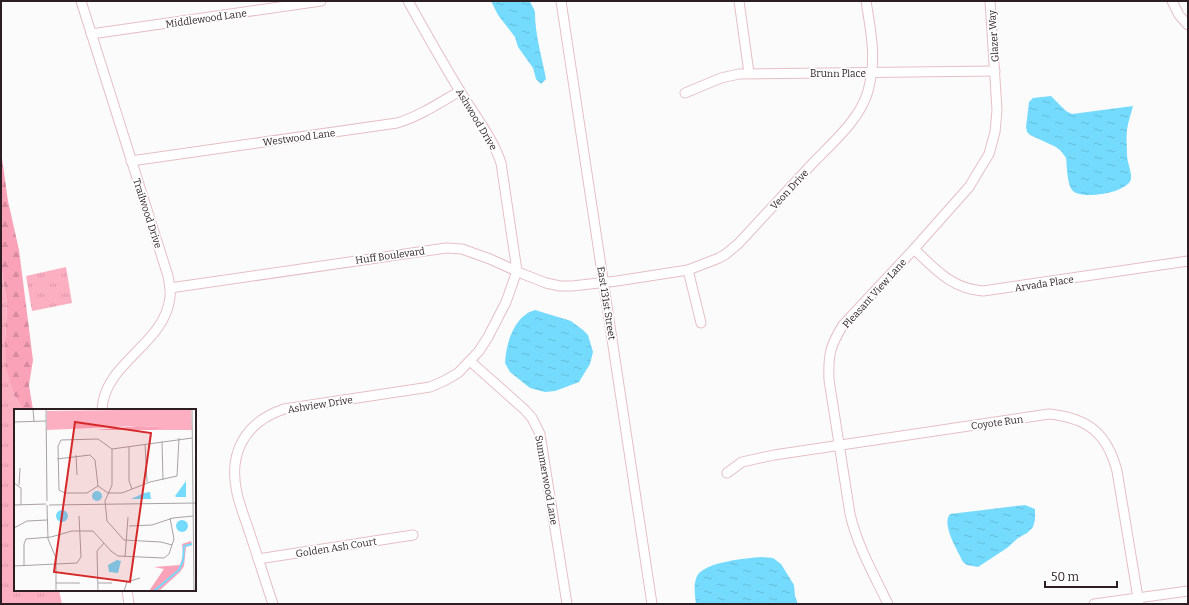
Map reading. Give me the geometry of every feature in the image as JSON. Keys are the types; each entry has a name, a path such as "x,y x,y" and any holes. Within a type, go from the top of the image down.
{"street":[{"name":"Trailwood Drive","path":"81,1 168,276 170,288 170,297 164,319 156,332 115,375 107,390 102,409"},
{"name":"Middlewood Lane","path":"91,34 321,1"},
{"name":"Ashwood Drive","path":"408,1 460,91 490,138 501,163 517,271"},
{"name":"East 131st Street","path":"561,1 652,604"},
{"path":"739,1 749,74"},
{"name":"Veon Drive","path":"604,282 688,270 719,258 739,243 852,121 859,110 867,92 874,53 866,1"},
{"name":"Glazer Way","path":"990,1 995,71"},
{"path":"1172,1 1179,15 1188,25"},
{"name":"Brunn Place","path":"685,93 721,78 739,74 995,71"},
{"name":"Pleasant View Lane","path":"888,604 862,549 853,526 829,380 830,349 843,325 914,249 969,186 989,154 995,132 998,110 995,71"},
{"name":"Westwood Lane","path":"131,161 397,123 421,114 460,91"},
{"name":"Huff Boulevard","path":"170,288 446,248 462,249 490,259 546,283 560,286 581,286 604,282"},
{"name":"Arvada Place","path":"914,249 952,282 973,290 983,291 1188,261"},
{"path":"688,270 701,323"},
{"name":"Ashview Drive","path":"273,604 237,495 234,474 237,452 242,440 263,418 284,409 430,386 444,381 458,373 479,351 488,337 506,302 517,271"},
{"name":"Summerwood Lane","path":"470,361 525,410 532,418 540,434 567,604"},
{"name":"Coyote Run","path":"727,473 742,462 750,460 1049,414 1064,415 1079,420 1092,427 1100,435 1113,456 1117,471 1139,600"},
{"name":"Golden Ash Court","path":"258,559 413,535"},
{"path":"127,591 129,604"},
{"path":"1094,604 1139,600 1188,591"}],"green space":[{"path":"1,151 8,201 19,250 33,360 29,385 33,409 22,409 14,395 6,367 5,342 7,305 1,264"},
{"path":"1,264 7,305 5,342 14,395 22,409 14,409 14,591 59,591 62,604 1,604"},
{"path":"66,267 72,303 32,311 26,276"}],"water":[{"path":"491,1 530,1 535,12 537,38 546,79 541,84 536,79 533,68 518,47 515,37 498,15"},
{"path":"1051,96 1066,111 1072,114 1133,106 1127,133 1127,158 1131,176 1128,184 1122,188 1104,194 1085,195 1078,194 1073,191 1068,180 1066,158 1061,151 1027,132 1026,127 1029,102 1033,98"},
{"path":"535,310 571,321 588,335 593,352 590,364 579,382 555,391 545,392 530,388 510,372 505,363 507,347 512,331 522,318"},
{"path":"1025,505 1035,509 1035,520 1033,527 1027,533 978,567 967,565 963,562 954,545 949,531 948,519 950,514"},
{"path":"746,558 773,558 781,564 794,585 795,596 798,604 696,604 695,583 697,576 701,571 717,564"}]}
